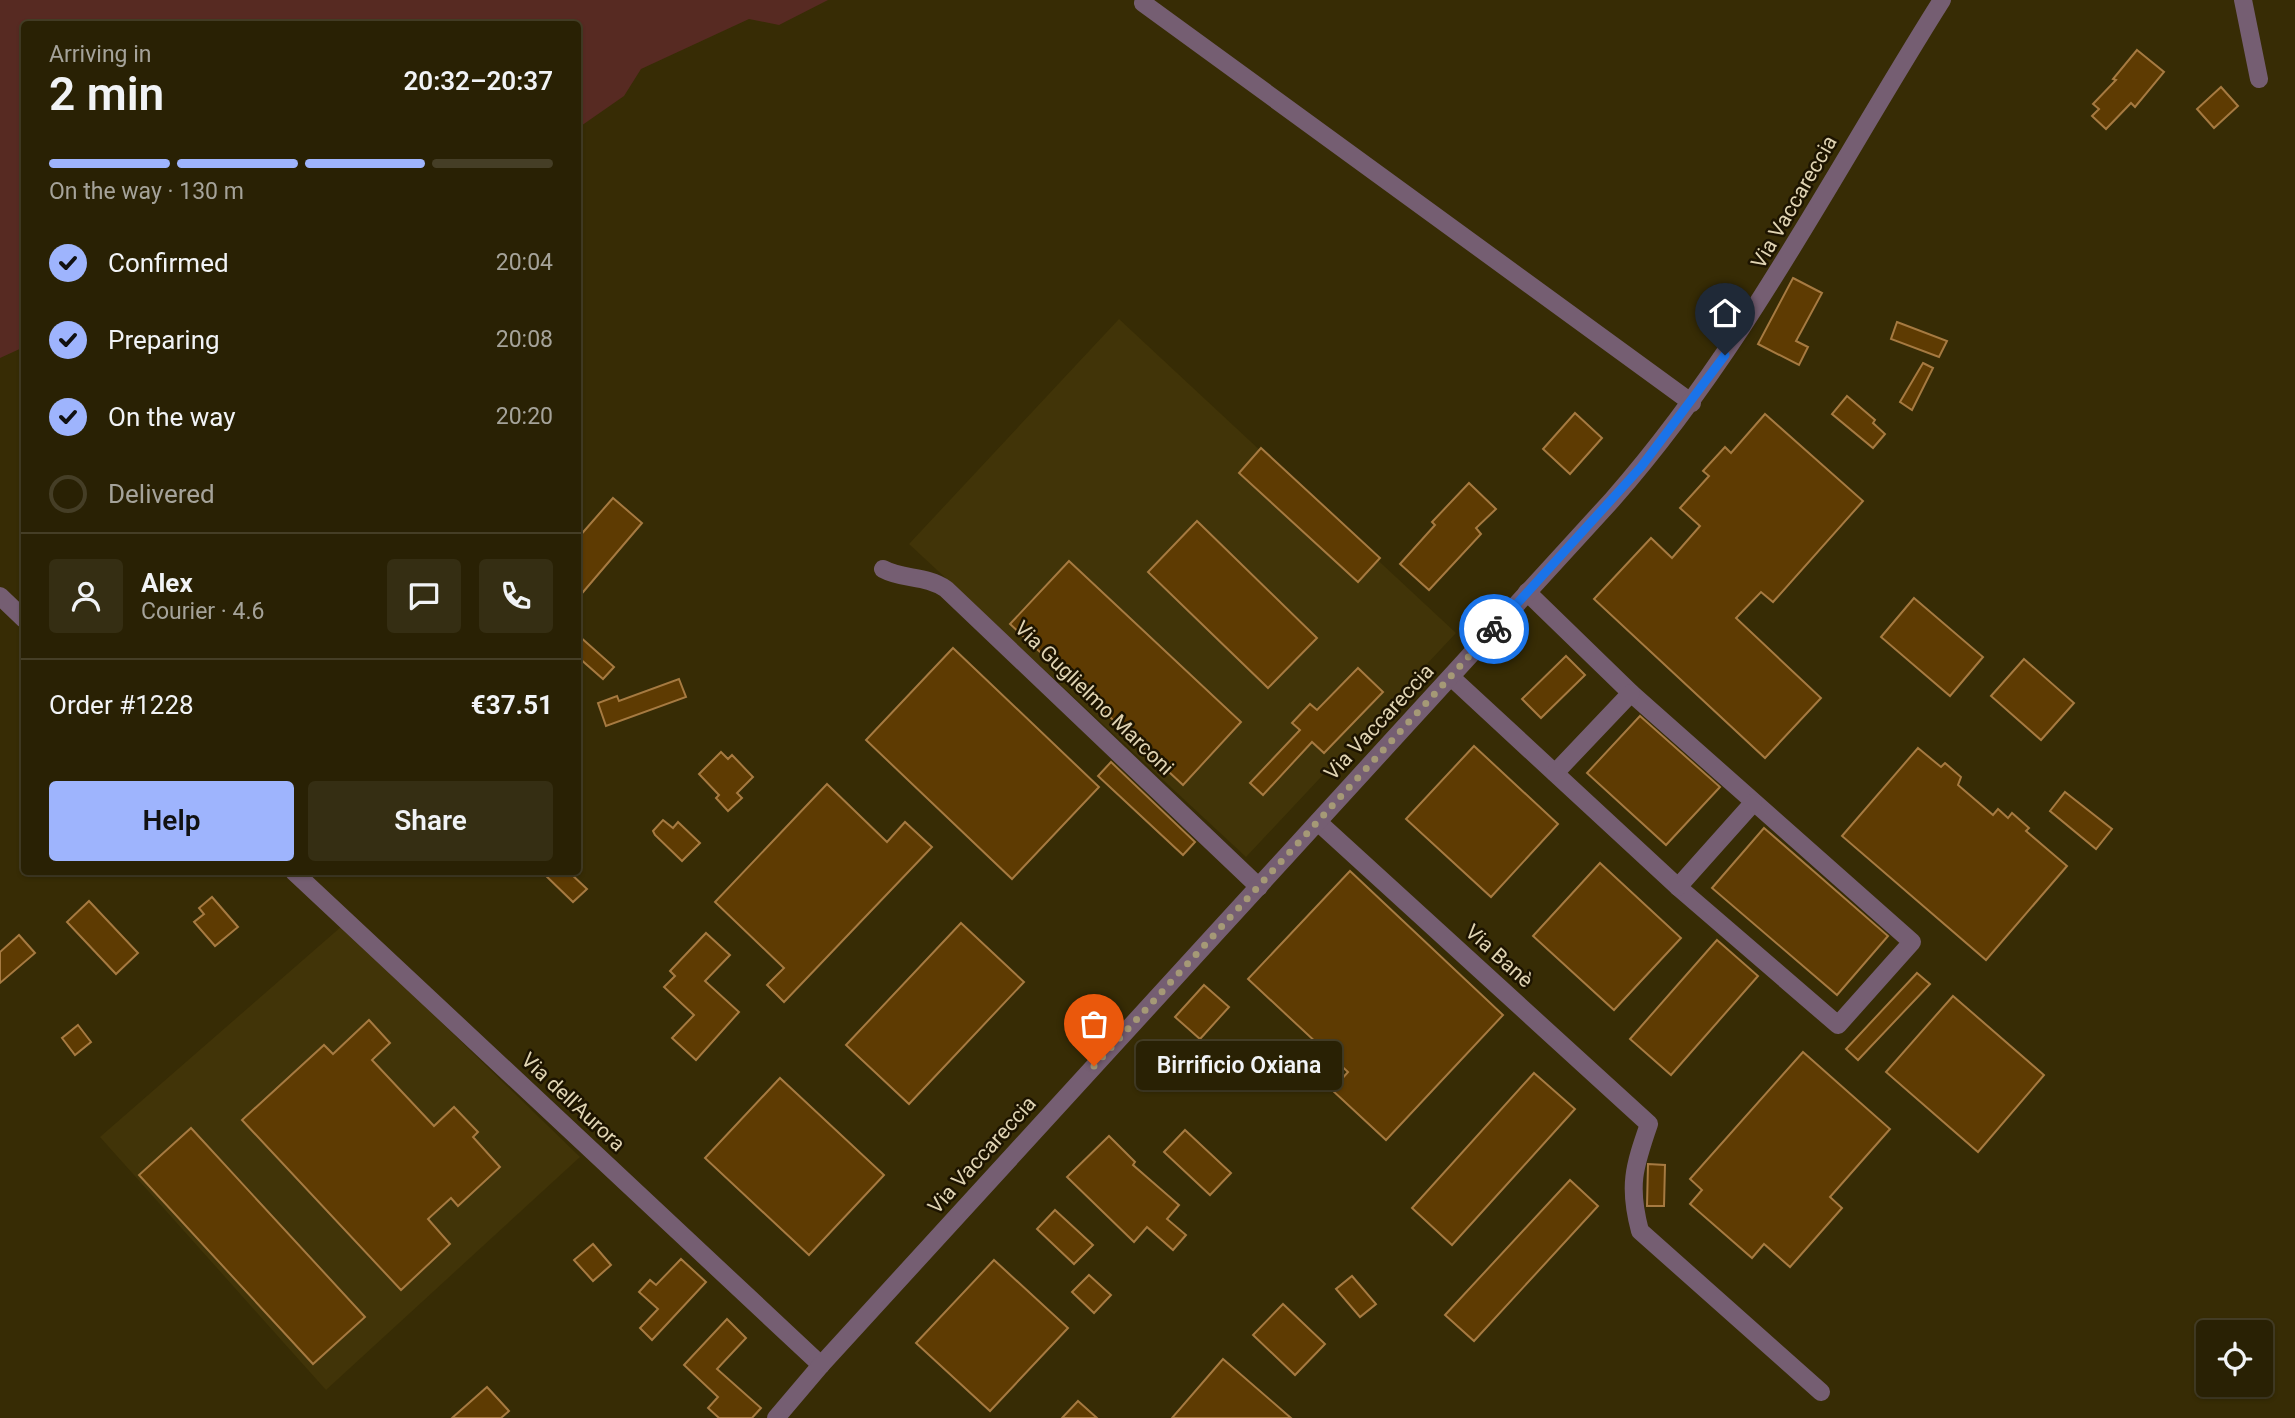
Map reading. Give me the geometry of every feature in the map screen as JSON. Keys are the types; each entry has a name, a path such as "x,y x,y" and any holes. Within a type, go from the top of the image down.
{"street":[{"name":"Via Vaccareccia","path":"777,1418 821,1365 1641,467 1692,403 1773,282 1942,0"},
{"path":"2243,0 2259,79"},
{"path":"1143,3 1692,403"},
{"name":"Via Guglielmo Marconi","path":"883,569 895,574 927,579 946,589 1259,887"},
{"path":"1451,677 1678,887 1838,1025 1912,942 1631,693 1527,593"},
{"path":"0,596 21,616"},
{"path":"1555,774 1631,693"},
{"path":"1678,887 1753,803"},
{"name":"Via Banè","path":"1318,822 1649,1124 1637,1158 1632,1200 1640,1231 1821,1392"},
{"name":"Via dell'Aurora","path":"297,875 821,1365"}],"shaded area":[{"path":"0,0 828,0 779,25 749,19 641,69 624,96 581,126 581,21 21,21 21,348 0,358"},
{"path":"1119,319 1456,633 1246,857 909,544"},
{"path":"342,926 580,1157 326,1390 100,1137"}],"building":[{"path":"2137,50 2164,72 2135,107 2131,103 2106,129 2092,116 2099,109 2093,104 2116,80 2113,79"},
{"path":"2221,87 2238,106 2214,128 2197,109"},
{"path":"1793,278 1822,293 1796,341 1808,347 1799,365 1758,344"},
{"path":"1897,322 1947,341 1939,357 1891,339"},
{"path":"1923,363 1933,368 1912,410 1900,402"},
{"path":"1847,396 1875,420 1873,423 1885,434 1873,448 1832,414"},
{"path":"1575,413 1602,438 1570,474 1543,449"},
{"path":"1765,414 1863,501 1773,602 1761,592 1736,618 1821,698 1765,758 1594,599 1651,538 1672,558 1700,526 1680,508 1709,476 1703,471 1725,447 1731,453"},
{"path":"1261,448 1380,558 1358,582 1239,473"},
{"path":"1469,483 1496,509 1476,528 1481,534 1429,590 1400,564 1435,525 1432,522"},
{"path":"613,498 642,523 581,594 581,535"},
{"path":"1197,521 1317,638 1268,688 1148,572"},
{"path":"1069,561 1241,722 1183,785 1010,624"},
{"path":"1914,598 1983,657 1950,696 1881,637"},
{"path":"581,638 614,667 603,679 581,660"},
{"path":"953,648 1099,787 1012,879 866,740"},
{"path":"1566,656 1585,675 1541,718 1522,699"},
{"path":"2024,659 2074,703 2041,740 1991,696"},
{"path":"1358,668 1383,692 1324,753 1312,742 1263,795 1250,783 1300,730 1292,723 1310,704 1317,710"},
{"path":"679,679 686,697 606,726 598,703 617,696 619,701"},
{"path":"1640,716 1720,787 1666,845 1587,773"},
{"path":"1474,746 1558,824 1491,897 1406,819"},
{"path":"1918,748 1941,767 1945,763 1961,777 1958,785 1993,815 1998,809 2008,818 2012,813 2029,828 2026,831 2067,866 1986,960 1842,836"},
{"path":"721,752 728,759 732,755 753,777 737,793 742,798 728,811 716,798 719,795 699,774"},
{"path":"1111,762 1195,842 1183,855 1098,776"},
{"path":"827,784 887,842 905,822 932,847 784,1002 767,985 784,968 715,902"},
{"path":"2065,792 2112,829 2096,849 2050,811"},
{"path":"663,820 673,828 678,822 700,843 682,861 653,831"},
{"path":"1764,828 1888,936 1837,995 1712,888"},
{"path":"1600,863 1681,938 1614,1010 1533,936"},
{"path":"1350,871 1503,1015 1386,1140 1332,1090 1348,1072 1248,979"},
{"path":"545,875 572,875 587,889 573,902"},
{"path":"212,897 238,927 215,946 194,922 204,914 199,908"},
{"path":"89,901 138,953 116,974 67,922"},
{"path":"961,923 1024,982 909,1104 846,1045"},
{"path":"706,933 730,955 705,981 739,1012 696,1060 672,1038 694,1015 664,987 675,976 670,971"},
{"path":"19,935 35,953 0,983 0,952"},
{"path":"1717,940 1758,976 1671,1075 1630,1039"},
{"path":"1917,973 1930,984 1858,1060 1846,1049"},
{"path":"1204,985 1229,1007 1200,1039 1175,1017"},
{"path":"1953,996 2044,1075 1978,1152 1886,1072"},
{"path":"369,1020 390,1043 372,1060 434,1126 454,1107 478,1132 473,1137 500,1167 458,1206 451,1198 428,1219 450,1244 401,1290 242,1120 324,1045 333,1054"},
{"path":"78,1025 91,1042 75,1055 62,1038"},
{"path":"1803,1052 1890,1129 1830,1197 1842,1208 1790,1267 1764,1244 1752,1258 1690,1204 1702,1190 1690,1179"},
{"path":"1534,1073 1575,1109 1452,1245 1412,1208"},
{"path":"780,1078 884,1175 809,1255 705,1158"},
{"path":"191,1128 365,1317 313,1364 139,1175"},
{"path":"1185,1130 1231,1173 1210,1195 1164,1152"},
{"path":"1109,1136 1135,1162 1133,1165 1179,1205 1167,1219 1186,1235 1173,1250 1147,1227 1134,1242 1067,1177"},
{"path":"1648,1164 1665,1165 1664,1206 1647,1206"},
{"path":"1570,1180 1598,1206 1474,1341 1445,1315"},
{"path":"1055,1210 1093,1245 1074,1264 1037,1229"},
{"path":"593,1244 611,1265 593,1281 574,1260"},
{"path":"681,1259 706,1282 652,1340 640,1328 658,1309 639,1292 650,1280 656,1285"},
{"path":"994,1260 1068,1328 990,1411 916,1343"},
{"path":"1089,1275 1111,1295 1094,1313 1072,1292"},
{"path":"1352,1276 1376,1304 1360,1317 1336,1289"},
{"path":"1283,1304 1325,1344 1295,1375 1253,1335"},
{"path":"727,1319 746,1338 717,1369 761,1408 752,1418 719,1418 708,1408 718,1397 684,1365"},
{"path":"1223,1359 1291,1418 1172,1418"},
{"path":"487,1387 509,1411 501,1418 452,1418"},
{"path":"1078,1401 1097,1418 1062,1418"}],"way so far":[{"path":"1094,1066 1494,629"}],"place":[{"name":"Birrificio Oxiana","path":"1094,1066"}],"route":[{"path":"1494,629 1641,467 1692,403 1725,355"}]}
